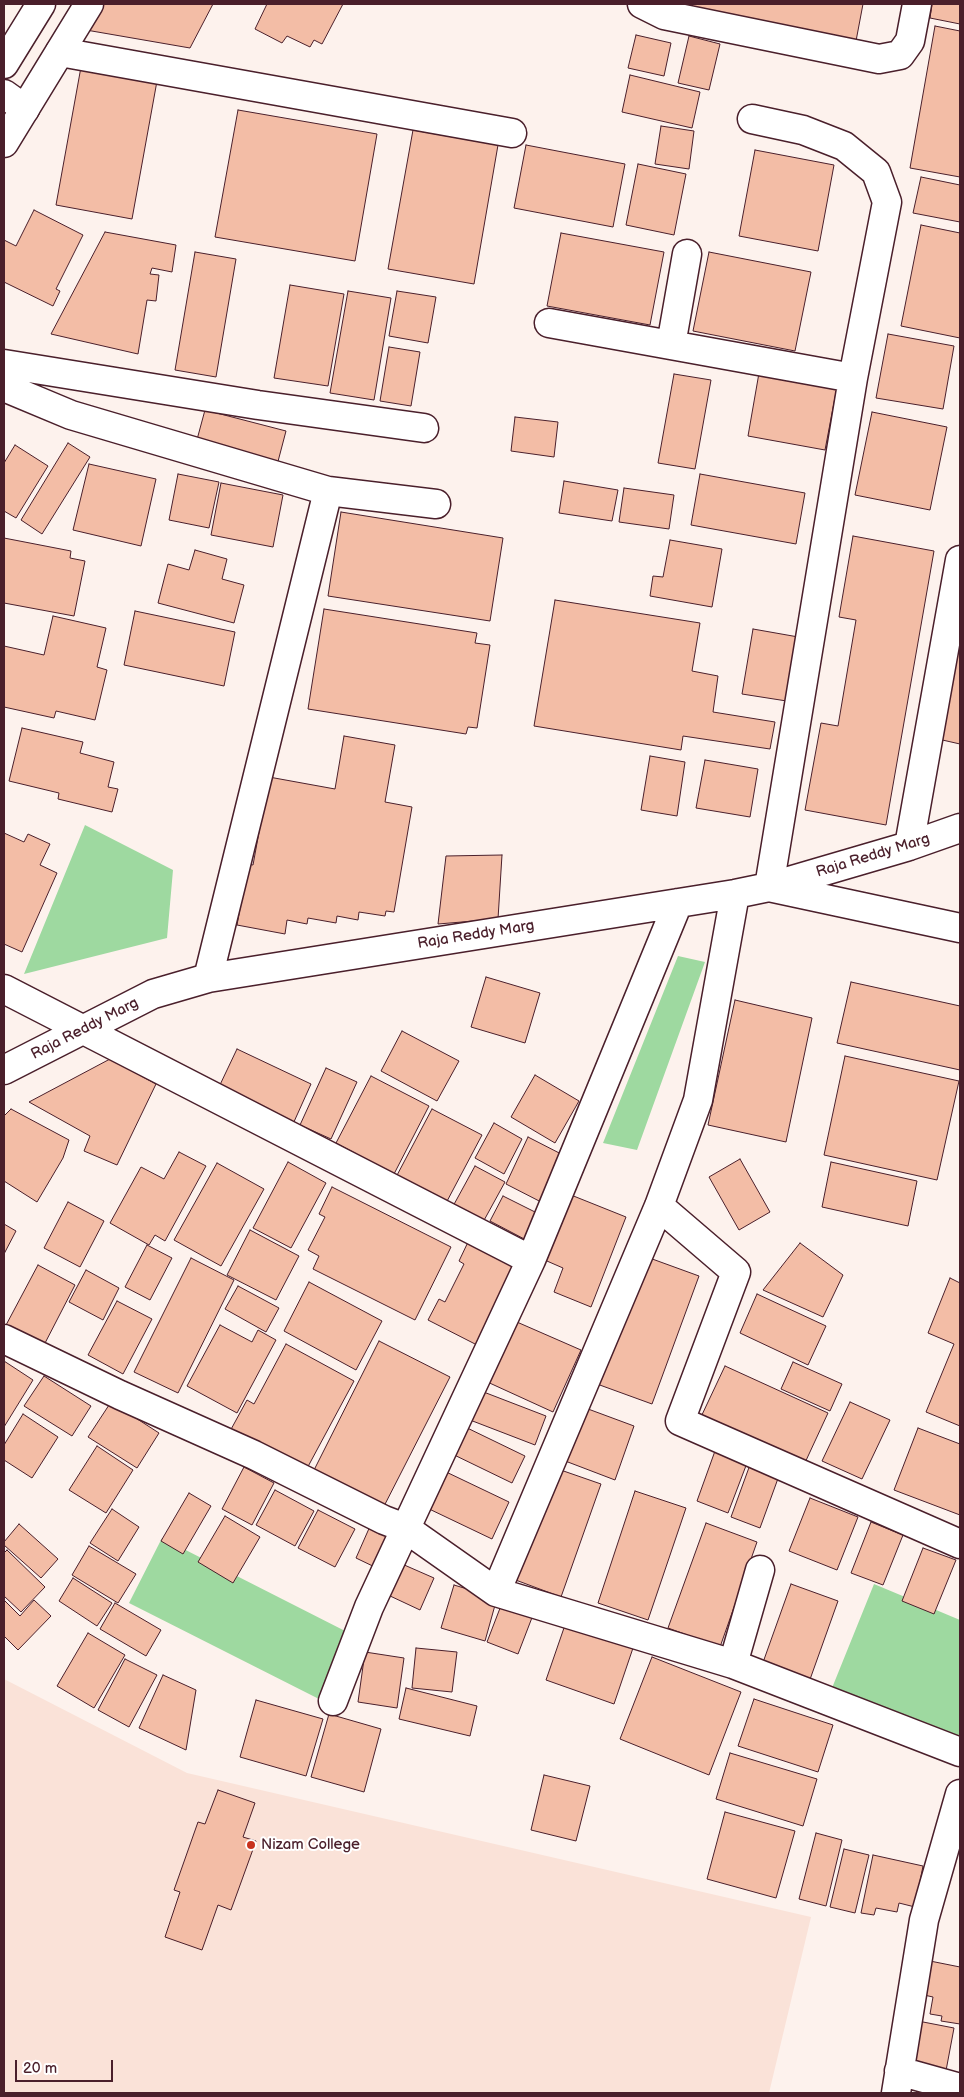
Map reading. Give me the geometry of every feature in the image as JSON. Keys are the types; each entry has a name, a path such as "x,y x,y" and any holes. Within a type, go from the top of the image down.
{"street":[{"path":"4,64 41,4"},
{"path":"4,143 14,102 60,52 88,4"},
{"path":"642,4 664,15 879,59 900,55 910,40 917,4"},
{"path":"60,52 512,133"},
{"path":"752,119 803,130 844,146 876,172 887,202 853,378 769,887 960,928"},
{"path":"671,345 687,254"},
{"path":"549,323 853,378"},
{"path":"4,364 258,405 424,428"},
{"path":"4,387 71,416 328,491 436,504"},
{"path":"208,978 328,491"},
{"path":"909,846 960,560"},
{"name":"Raja Reddy Marg","path":"4,1070 153,994 208,978 735,894 769,887 909,846 960,828"},
{"path":"496,1592 659,1206 698,1100 735,894"},
{"path":"333,1701 369,1607 531,1260 678,903"},
{"path":"4,989 531,1260"},
{"path":"659,1206 736,1272 680,1421 960,1544"},
{"path":"4,1339 254,1455 384,1520 406,1528 496,1592 733,1664 960,1752"},
{"path":"733,1664 760,1570"},
{"path":"960,1794 924,1920 898,2082 960,2088"}],"shaded area":[{"name":"Nizam College","path":"4,1679 187,1773 811,1917 769,2093 4,2093"}],"green space":[{"path":"85,825 173,870 167,938 24,974"},
{"path":"678,956 705,962 637,1150 603,1143"},
{"path":"162,1538 351,1634 319,1699 129,1603"},
{"path":"874,1584 960,1620 960,1740 832,1688"}],"building":[{"path":"100,4 213,4 190,48 86,30"},
{"path":"267,4 343,4 322,44 314,40 310,47 287,36 282,43 255,29"},
{"path":"658,4 863,4 856,41"},
{"path":"932,4 960,4 960,24 930,18"},
{"path":"935,26 960,31 960,177 910,168"},
{"path":"636,35 671,43 664,76 628,68"},
{"path":"689,36 720,44 709,90 678,83"},
{"path":"81,67 157,81 132,219 56,205"},
{"path":"630,75 700,92 692,128 622,112"},
{"path":"238,110 377,134 355,261 215,237"},
{"path":"661,126 694,131 689,169 655,164"},
{"path":"413,130 498,145 474,284 388,269"},
{"path":"526,145 625,164 613,227 514,208"},
{"path":"755,150 834,165 818,251 739,236"},
{"path":"638,164 686,174 674,235 626,225"},
{"path":"921,177 960,185 960,222 913,213"},
{"path":"34,210 83,235 56,289 60,291 53,306 4,282 4,240 16,246"},
{"path":"921,225 960,233 960,338 901,326"},
{"path":"105,232 176,245 172,272 152,268 150,274 159,275 156,301 147,300 138,354 51,334"},
{"path":"561,233 664,252 650,325 547,306"},
{"path":"195,252 236,259 216,377 175,370"},
{"path":"709,252 811,272 795,351 693,331"},
{"path":"290,285 344,294 328,386 274,378"},
{"path":"348,291 391,298 374,400 330,393"},
{"path":"397,291 436,297 428,343 389,336"},
{"path":"888,334 954,346 943,409 876,398"},
{"path":"389,347 420,352 411,406 380,401"},
{"path":"759,373 837,387 825,450 748,436"},
{"path":"674,374 711,380 695,469 658,463"},
{"path":"205,410 286,431 276,469 195,447"},
{"path":"872,412 947,427 930,510 855,495"},
{"path":"515,417 558,422 554,457 511,451"},
{"path":"68,443 90,457 42,534 21,520"},
{"path":"15,445 48,466 16,518 4,511 4,463"},
{"path":"89,464 156,479 141,546 73,530"},
{"path":"178,474 219,482 209,528 169,520"},
{"path":"700,474 805,493 796,544 691,525"},
{"path":"564,481 618,490 612,521 559,513"},
{"path":"221,483 283,495 273,547 211,535"},
{"path":"624,488 674,495 669,529 619,522"},
{"path":"341,512 503,538 490,621 328,596"},
{"path":"853,536 934,551 886,825 805,810 821,723 838,726 856,620 839,617"},
{"path":"4,538 71,551 70,558 85,561 74,616 4,603"},
{"path":"670,540 722,549 712,607 650,596 653,576 663,577"},
{"path":"195,550 227,559 222,579 244,585 234,623 158,603 168,564 189,570"},
{"path":"555,600 700,623 692,671 718,676 713,712 775,722 770,749 683,736 681,750 534,726"},
{"path":"324,609 477,633 475,643 490,645 477,728 468,727 466,734 308,709"},
{"path":"135,611 235,632 224,686 124,665"},
{"path":"53,616 106,628 97,667 107,670 95,720 56,711 54,718 4,707 4,646 44,655"},
{"path":"960,625 960,744 938,739"},
{"path":"753,629 804,638 793,702 742,694"},
{"path":"22,728 83,742 80,753 114,762 108,787 118,789 112,812 58,799 59,793 9,781"},
{"path":"344,736 395,745 385,802 412,807 394,912 386,911 385,916 359,912 358,920 337,916 336,923 308,918 307,924 287,920 285,934 237,925 248,864 253,865 269,777 335,789"},
{"path":"650,756 685,762 677,816 641,810"},
{"path":"705,760 758,769 750,817 696,808"},
{"path":"4,833 24,842 28,834 50,844 40,865 57,873 22,952 4,944"},
{"path":"502,855 498,919 438,924 446,856"},
{"path":"486,977 540,993 525,1043 471,1027"},
{"path":"851,982 960,1006 960,1070 837,1043"},
{"path":"735,1000 812,1018 786,1142 708,1125"},
{"path":"402,1031 459,1061 437,1101 381,1071"},
{"path":"237,1049 311,1084 293,1124 218,1089"},
{"path":"845,1056 959,1081 937,1180 824,1155"},
{"path":"110,1059 156,1084 117,1165 84,1151 90,1136 29,1102"},
{"path":"326,1068 357,1082 331,1139 300,1125"},
{"path":"535,1075 579,1101 555,1143 511,1117"},
{"path":"371,1076 429,1106 394,1174 336,1143"},
{"path":"11,1109 69,1140 63,1158 37,1202 4,1181 4,1116"},
{"path":"432,1109 482,1135 445,1205 395,1179"},
{"path":"494,1123 522,1139 504,1174 475,1158"},
{"path":"528,1137 567,1157 545,1204 506,1184"},
{"path":"179,1152 206,1166 165,1241 155,1235 149,1245 110,1223 141,1167 164,1179"},
{"path":"740,1159 770,1212 739,1230 709,1177"},
{"path":"288,1162 326,1183 291,1248 253,1228"},
{"path":"831,1162 917,1181 908,1226 822,1207"},
{"path":"217,1163 264,1189 221,1266 174,1240"},
{"path":"475,1166 505,1182 482,1224 452,1208"},
{"path":"332,1187 451,1247 415,1320 313,1269 319,1256 308,1250 325,1217 319,1214"},
{"path":"566,1193 626,1217 591,1307 554,1292 563,1268 540,1258"},
{"path":"503,1196 543,1216 530,1242 490,1221"},
{"path":"68,1202 104,1221 80,1267 44,1248"},
{"path":"4,1224 16,1231 4,1254"},
{"path":"250,1230 299,1256 276,1300 227,1275"},
{"path":"469,1240 518,1265 477,1345 428,1320 439,1299 445,1302 464,1264 459,1261"},
{"path":"800,1243 843,1275 823,1317 763,1290"},
{"path":"147,1245 172,1258 150,1300 125,1287"},
{"path":"644,1256 699,1276 652,1404 597,1384"},
{"path":"191,1258 234,1280 178,1393 134,1372"},
{"path":"38,1265 75,1285 43,1347 5,1327"},
{"path":"86,1270 119,1288 103,1320 69,1302"},
{"path":"950,1278 960,1283 960,1426 926,1412 954,1344 928,1333"},
{"path":"309,1282 382,1321 356,1370 284,1331"},
{"path":"238,1286 279,1308 266,1332 225,1309"},
{"path":"757,1294 826,1326 808,1365 740,1333"},
{"path":"117,1301 152,1319 123,1374 88,1355"},
{"path":"510,1319 581,1350 553,1412 483,1380"},
{"path":"220,1325 252,1342 258,1330 276,1340 237,1413 187,1386"},
{"path":"379,1341 450,1377 380,1514 310,1478"},
{"path":"286,1344 354,1381 304,1474 229,1433 247,1400 254,1404"},
{"path":"4,1361 33,1380 4,1427"},
{"path":"793,1362 842,1384 830,1411 781,1389"},
{"path":"725,1366 828,1413 803,1467 700,1419"},
{"path":"44,1376 91,1406 72,1436 24,1406"},
{"path":"481,1391 546,1416 535,1445 470,1420"},
{"path":"111,1402 159,1433 137,1468 88,1437"},
{"path":"850,1402 890,1420 862,1479 822,1461"},
{"path":"580,1406 634,1426 615,1480 560,1459"},
{"path":"23,1414 58,1437 32,1478 4,1460 4,1445"},
{"path":"459,1424 525,1456 512,1483 446,1451"},
{"path":"918,1428 960,1444 960,1515 894,1490"},
{"path":"97,1446 133,1470 106,1513 69,1490"},
{"path":"715,1451 747,1463 728,1513 697,1501"},
{"path":"751,1462 780,1473 760,1528 731,1517"},
{"path":"244,1467 274,1483 252,1525 222,1509"},
{"path":"552,1467 601,1484 561,1597 513,1579"},
{"path":"442,1470 509,1502 492,1539 425,1507"},
{"path":"275,1490 314,1511 295,1546 256,1525"},
{"path":"635,1491 686,1508 648,1620 598,1603"},
{"path":"189,1493 211,1506 183,1554 161,1541"},
{"path":"810,1498 858,1517 837,1570 789,1551"},
{"path":"112,1509 139,1527 118,1561 90,1543"},
{"path":"318,1510 355,1529 335,1567 298,1548"},
{"path":"225,1516 260,1537 233,1583 198,1562"},
{"path":"871,1522 903,1535 883,1585 851,1573"},
{"path":"706,1523 757,1542 720,1647 668,1628"},
{"path":"19,1524 58,1559 41,1578 4,1545 4,1542"},
{"path":"371,1524 395,1535 381,1570 356,1558"},
{"path":"89,1546 136,1574 118,1603 72,1575"},
{"path":"923,1548 956,1560 934,1614 902,1601"},
{"path":"7,1550 45,1587 21,1612 4,1596 4,1553"},
{"path":"402,1564 434,1578 420,1610 388,1595"},
{"path":"73,1578 112,1603 97,1626 59,1601"},
{"path":"791,1584 838,1601 808,1685 761,1668"},
{"path":"454,1585 497,1598 485,1641 441,1628"},
{"path":"4,1600 20,1616 34,1600 51,1616 18,1650 4,1636"},
{"path":"115,1603 161,1630 146,1656 100,1629"},
{"path":"502,1603 533,1615 518,1654 487,1642"},
{"path":"565,1625 633,1648 614,1704 546,1680"},
{"path":"88,1633 125,1655 94,1708 57,1686"},
{"path":"416,1648 457,1652 452,1692 412,1688"},
{"path":"365,1652 404,1658 397,1708 358,1702"},
{"path":"652,1657 741,1692 709,1775 620,1739"},
{"path":"125,1659 157,1675 129,1727 98,1710"},
{"path":"163,1675 196,1690 186,1750 139,1728"},
{"path":"406,1688 477,1706 470,1736 399,1719"},
{"path":"754,1699 833,1725 818,1772 738,1746"},
{"path":"256,1700 323,1719 306,1776 240,1757"},
{"path":"329,1714 381,1729 364,1792 311,1777"},
{"path":"730,1753 817,1779 803,1826 716,1799"},
{"path":"544,1775 590,1786 576,1841 531,1830"},
{"path":"218,1790 255,1803 243,1837 256,1841 231,1910 218,1905 202,1950 165,1937 180,1892 174,1890 198,1822 205,1824"},
{"path":"725,1812 795,1831 776,1898 707,1879"},
{"path":"816,1833 842,1840 826,1906 799,1899"},
{"path":"844,1849 869,1855 855,1913 830,1907"},
{"path":"873,1855 923,1866 915,1907 899,1903 897,1912 876,1908 874,1915 861,1913"},
{"path":"930,1961 960,1967 960,2024 941,2021 942,2016 930,2014 933,1997 924,1995"},
{"path":"918,2021 954,2028 945,2076 908,2069"}],"place":[{"name":"Nizam College","path":"251,1845"}]}
